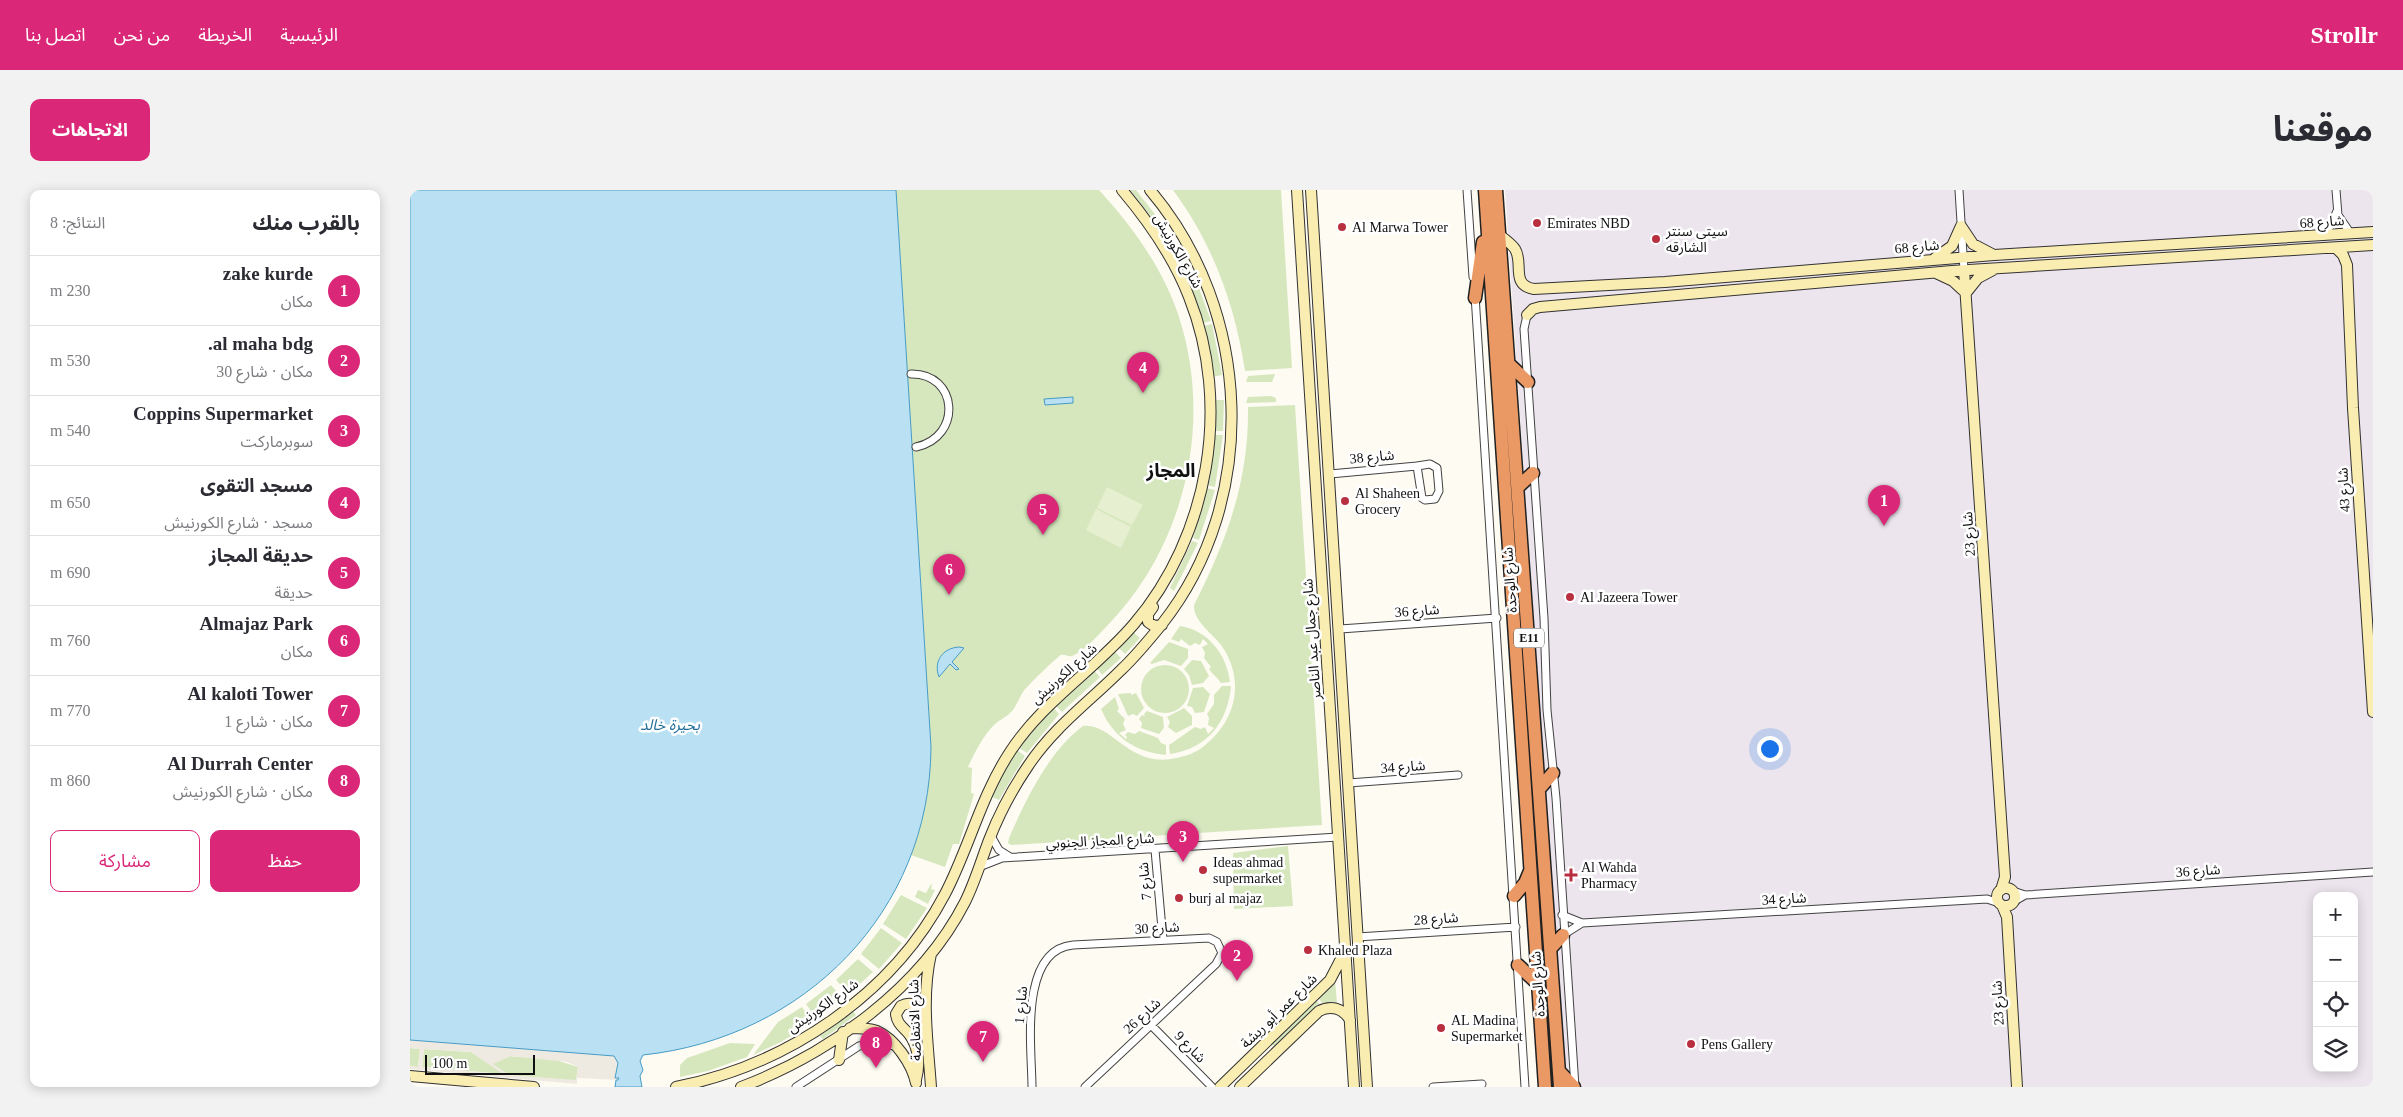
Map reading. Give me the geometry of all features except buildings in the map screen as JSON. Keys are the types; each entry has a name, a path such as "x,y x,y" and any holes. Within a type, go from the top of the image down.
{"highway":[{"name":"شارع الوحدة","path":"1485,190 1545,1087"},
{"name":"شارع الوحدة","path":"1496,190 1560,1087"},
{"path":"1475,298 1482,248 1488,225"},
{"path":"1509,364 1528,382"},
{"path":"1518,487 1533,473"},
{"path":"1540,788 1553,773"},
{"path":"1514,896 1525,883 1531,868"},
{"path":"1551,948 1563,935"},
{"path":"1518,965 1538,984"},
{"path":"1560,1072 1574,1087"}],"street":[{"name":"شارع الكورنيش","path":"676,1087 712,1079 744,1068 790,1046 848,1008 891,970 916,941 937,909 954,875 994,780 1020,738 1052,701 1115,646 1145,611 1163,584 1186,539 1201,490 1210,428 1209,377 1202,336 1181,279 1156,235 1122,190"},
{"path":"1141,190 1148,195 1153,193"},
{"name":"شارع جمال عبد الناصر","path":"1297,190 1354,1087"},
{"name":"شارع جمال عبد الناصر","path":"1311,190 1340,629 1367,1087"},
{"path":"1467,190 1497,618 1525,1087"},
{"name":"شارع 23","path":"1959,190 2005,877 2017,1087"},
{"path":"2336,190 2337,210 2343,224 2352,234"},
{"name":"شارع الكورنيش","path":"741,1087 787,1066 847,1030 900,986 931,952 958,915 990,836 1015,787 1043,745 1072,714 1122,670 1162,625 1191,580 1212,530 1226,477 1232,416 1227,356 1212,296 1189,246 1153,193"},
{"path":"2323,236 2331,225 2337,210"},
{"path":"1961,226 1972,244 1994,255"},
{"path":"1932,260 1952,246 1961,226"},
{"name":"شارع 68","path":"1500,235 1515,249 1518,275 1526,286 1534,289 1812,270 1963,257 2373,232"},
{"name":"شارع 68","path":"1527,315 1533,309 1540,307 1932,272 2373,245"},
{"path":"2347,265 2349,257 2357,246"},
{"path":"2336,248 2343,255 2347,265"},
{"name":"شارع 43","path":"2347,265 2354,418 2373,712"},
{"path":"1932,272 1953,281 1966,293 1978,278 1995,269"},
{"path":"1689,293 1696,288 1706,286 1797,279 1812,270"},
{"path":"1596,302 1584,300 1580,295 1582,291 1598,285"},
{"path":"1527,315 1524,328 1544,618 1547,710 1574,1087"},
{"path":"911,374 926,376 936,382 946,395 949,408 948,421 940,435 930,442 916,447"},
{"name":"شارع 38","path":"1330,474 1430,464 1436,468 1439,491 1435,499 1430,501 1422,498 1417,466"},
{"path":"1162,625 1151,624 1147,617 1162,594 1163,584"},
{"name":"شارع 36","path":"1340,629 1497,618"},
{"path":"1328,665 1333,671 1336,697 1344,700"},
{"path":"1333,752 1340,753 1343,779 1348,783"},
{"name":"شارع 34","path":"1348,783 1458,776"},
{"path":"990,836 999,850 1013,858"},
{"name":"شارع المجاز الجنوبي","path":"979,867 996,859 1338,837"},
{"name":"شارع 7","path":"1155,850 1163,940"},
{"name":"شارع 36","path":"2006,897 2373,872"},
{"name":"شارع 34","path":"1562,915 1582,923 2006,897"},
{"name":"شارع 34","path":"1563,935 1582,923"},
{"name":"شارع 28","path":"1357,937 1516,927"},
{"name":"شارع 30","path":"1073,945 1163,940 1214,940 1220,945 1222,953 1216,964"},
{"name":"شارع 1","path":"1032,1087 1032,1001 1035,984 1053,953 1061,948 1073,945"},
{"name":"شارع عمر أبو ريشة","path":"1220,1087 1330,980 1341,961 1345,947"},
{"name":"شارع الانتفاضة","path":"931,952 927,973 926,1014 931,1087"},
{"name":"شارع 26","path":"1085,1087 1216,964"},
{"path":"916,1084 918,1060 916,1048 910,1036 899,1023 896,1014 901,1006 910,1003 916,1005 926,1014"},
{"name":"شارع عمر أبو ريشة","path":"1239,1087 1318,1011 1328,1007 1338,1009 1350,1020"},
{"name":"شارع 9","path":"1151,1025 1212,1087"},
{"path":"839,1060 847,1030"},
{"name":"شارع الانتفاضة","path":"847,1030 876,1031 895,1046 907,1062 916,1084"},
{"path":"796,1087 864,1045 875,1043 895,1046"},
{"path":"1239,1087 1241,1078 1264,1056 1265,1051 1261,1047"},
{"path":"410,1076 534,1087"},
{"path":"1433,1087 1482,1084"}],"shaded area":[{"path":"1505,190 2373,190 2373,1087 1565,1087"},
{"path":"410,1040 614,1056 618,1063 616,1072 619,1078 618,1080 577,1078 577,1084 410,1069 410,1066 418,1067 420,1049 410,1048","holes":["424,1049 471,1052 503,1074 422,1067","510,1056 567,1062 578,1067 576,1080 509,1075 493,1064"]}],"green space":[{"path":"896,190 1099,190 1145,248 1164,280 1178,314 1189,355 1193,397 1192,439 1186,480 1173,521 1156,559 1134,595 1095,639 1077,654 1071,656 1061,655 1054,661 1025,689 1012,711 986,734 968,767 972,768 971,793 974,794 959,844 953,844 945,867 911,855 926,802 931,747"},
{"path":"1130,190 1136,190 1161,222 1157,224"},
{"path":"1173,190 1281,190 1292,368 1245,371 1235,322 1220,276 1200,232"},
{"path":"1163,225 1192,268 1183,272 1158,228"},
{"path":"1193,272 1211,321 1203,323 1185,275"},
{"path":"1212,324 1222,375 1212,377 1203,326"},
{"path":"1275,374 1272,382 1246,382 1248,376"},
{"path":"1271,396 1276,398 1276,402 1246,403 1248,397"},
{"path":"1214,400 1224,400 1223,431 1214,431"},
{"path":"1295,405 1322,825 1011,845 1008,843 1009,838 1039,778 1059,749 1083,726 1103,731 1134,752 1160,760 1180,757 1198,751 1224,725 1234,699 1233,672 1229,658 1221,645 1200,622 1194,605 1217,557 1234,509 1245,460 1248,407"},
{"path":"1214,435 1223,435 1215,487 1206,485"},
{"path":"1107,487 1143,505 1132,525 1097,508"},
{"path":"1206,488 1215,490 1199,540 1193,538"},
{"path":"1096,509 1131,527 1121,548 1086,530"},
{"path":"1192,541 1198,543 1174,591 1170,588"},
{"path":"1180,626 1190,628 1199,633 1214,645 1225,662 1230,682 1221,683 1209,669 1211,667 1204,658 1205,653 1202,647 1208,644 1203,639 1200,645 1195,643 1190,646 1181,639 1179,642 1171,639"},
{"path":"1133,632 1140,638 1125,654 1119,648"},
{"path":"1169,642 1188,649 1188,658 1181,666 1164,660 1150,663"},
{"path":"1115,652 1121,658 1102,675 1097,668"},
{"path":"1192,660 1201,661 1209,676 1203,683 1192,685 1189,675 1184,669"},
{"path":"1165,665 1174,667 1182,672 1187,680 1189,689 1187,698 1182,706 1174,711 1165,713 1156,711 1148,706 1143,698 1141,689 1143,680 1148,672 1156,667"},
{"path":"1094,670 1100,677 1062,712 1055,705"},
{"path":"1222,686 1231,686 1229,699 1220,722 1213,732 1195,746 1170,754 1169,745 1195,727 1201,729 1205,727 1208,734 1214,728 1208,725 1209,718 1207,714 1214,704 1214,695"},
{"path":"1203,687 1210,694 1204,712 1195,713 1192,707 1187,706 1193,688"},
{"path":"1131,693 1131,695 1136,693 1144,708 1137,716 1133,714 1128,716 1118,694"},
{"path":"1115,697 1119,709 1117,711 1125,719 1123,724 1126,730 1119,733 1126,739 1125,735 1128,732 1135,734 1139,731 1158,738 1161,743 1166,745 1166,755 1135,747 1112,728 1101,709"},
{"path":"1053,707 1059,714 1027,753 1019,748"},
{"path":"1184,708 1192,716 1192,725 1176,733 1168,727 1170,722 1167,717"},
{"path":"1147,711 1163,717 1164,728 1159,734 1141,728 1142,723 1139,719 1142,715 1145,716 1144,714"},
{"path":"1017,750 1025,756 999,800 992,797 1001,777"},
{"path":"1288,846 1293,906 1234,909 1233,853"},
{"path":"931,884 931,889 935,890 928,904 915,897 918,890 926,893"},
{"path":"901,895 927,908 906,939 883,924"},
{"path":"881,928 902,943 879,969 861,954"},
{"path":"858,959 873,972 849,994 836,980"},
{"path":"1335,980 1337,1003 1322,1003 1318,997"},
{"path":"831,985 843,999 816,1018 806,1004"},
{"path":"1316,999 1319,1004 1274,1046 1271,1043"},
{"path":"802,1007 813,1022 781,1042 753,1055 778,1022"},
{"path":"853,1011 856,1015 823,1039 820,1036"},
{"path":"730,1043 755,1044 747,1057 708,1071 680,1077 680,1065 687,1058"},
{"path":"410,1048 420,1049 418,1067 410,1066"},
{"path":"424,1049 471,1052 504,1074 422,1067"},
{"path":"510,1056 556,1060 578,1067 576,1081 509,1075 492,1064"}],"water":[{"name":"بحيرة خالد","path":"410,190 896,190 931,747 925,807 908,862 882,912 847,956 805,994 756,1023 702,1044 643,1055 640,1061 643,1070 640,1076 642,1087 615,1087 616,1080 619,1078 615,1078 618,1063 614,1056 410,1040"},
{"path":"1073,397 1073,403 1045,405 1044,399"},
{"path":"959,647 964,648 952,662 959,669 956,670 950,664 939,677 937,666 941,656 948,650"}],"place":[{"name":"Emirates NBD","path":"1537,223"},
{"name":"Al Marwa Tower","path":"1342,227"},
{"name":"سيتي سنتر الشارقه","path":"1656,239"},
{"name":"مسجد التقوى","path":"1143,393"},
{"name":"Al Shaheen Grocery","path":"1345,501"},
{"name":"zake kurde","path":"1884,526"},
{"name":"حديقة المجاز","path":"1043,535"},
{"name":"Almajaz Park","path":"949,595"},
{"name":"Al Jazeera Tower","path":"1570,597"},
{"name":"Coppins Supermarket","path":"1183,862"},
{"name":"Ideas ahmad supermarket","path":"1203,870"},
{"name":"Al Wahda Pharmacy","path":"1571,875"},
{"name":"burj al majaz","path":"1179,898"},
{"name":"Khaled Plaza","path":"1308,950"},
{"name":"al maha bdg.","path":"1237,981"},
{"name":"AL Madina Supermarket","path":"1441,1028"},
{"name":"Pens Gallery","path":"1691,1044"},
{"name":"Al kaloti Tower","path":"983,1062"},
{"name":"Al Durrah Center","path":"876,1068"}],"district":[{"name":"المجاز","path":"1171,470"}]}
